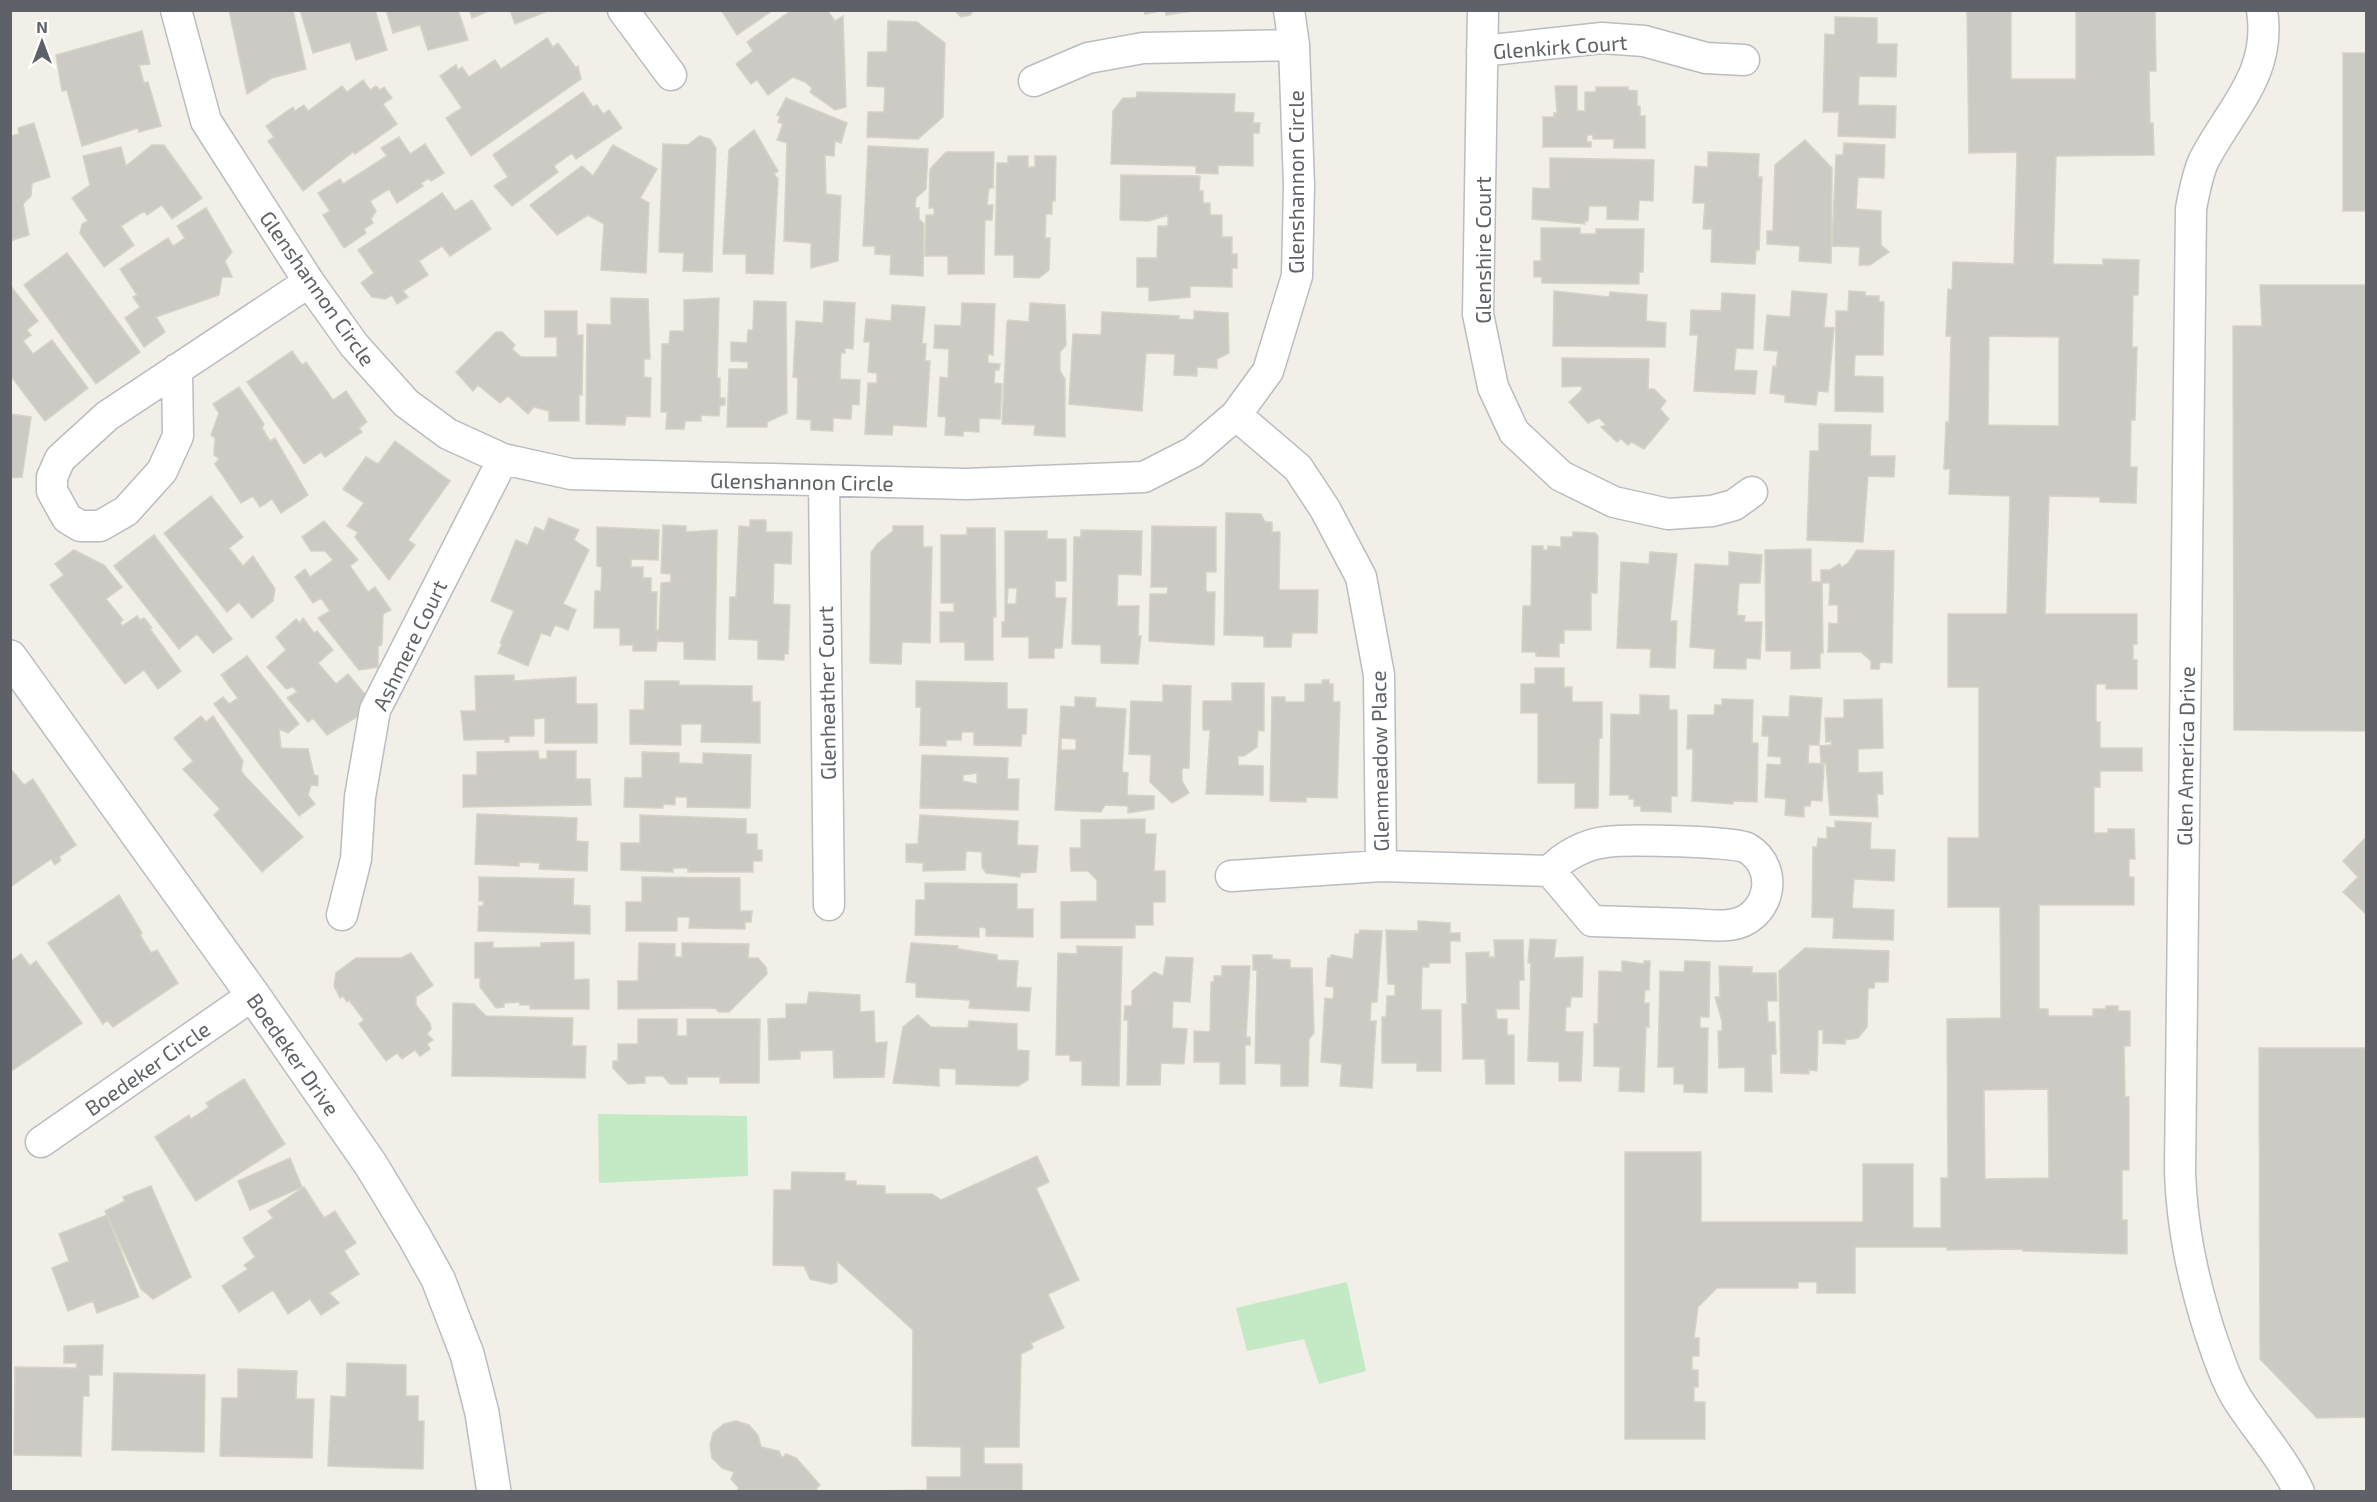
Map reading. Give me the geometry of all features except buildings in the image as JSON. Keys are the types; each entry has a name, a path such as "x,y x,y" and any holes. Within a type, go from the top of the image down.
{"street":[{"name":"Glenshannon Circle","path":"176,10 206,121 309,282 354,345 406,403 448,434 503,459 571,474 966,484 1144,477 1193,452 1236,415 1268,371 1297,276 1299,185 1294,45 1289,10"},
{"path":"623,10 671,75"},
{"name":"Glenshire Court","path":"1483,10 1478,314 1493,387 1514,432 1561,476 1614,502 1668,514 1734,505 1752,492"},
{"name":"Glen America Drive","path":"2262,10 2264,45 2255,78 2203,163 2191,209 2180,1172 2186,1248 2196,1288 2221,1365 2239,1401 2282,1461 2299,1491"},
{"name":"Glenkirk Court","path":"1482,51 1602,38 1644,41 1706,58 1744,60"},
{"path":"1034,81 1088,58 1143,48 1294,45"},
{"path":"177,369 178,436 162,471 126,511 100,525 80,526 67,518 52,490 52,477 60,459 107,416 177,369 309,282"},
{"name":"Glenmeadow Place","path":"1236,415 1298,468 1325,509 1361,577 1379,675 1381,866"},
{"name":"Ashmere Court","path":"342,915 356,859 360,797 375,710 503,459"},
{"name":"Glenheather Court","path":"824,481 829,905"},
{"name":"Boedeker Drive","path":"13,668 253,995 371,1166 438,1279 469,1364 482,1413 494,1491"},
{"path":"1231,876 1381,866 1550,871 1592,921 1729,925 1754,915 1767,892 1768,878 1755,854 1731,843 1605,842 1584,848 1559,861 1550,871"},
{"name":"Boedeker Circle","path":"41,1142 253,995"}],"green space":[{"path":"598,1114 747,1116 748,1176 599,1183"},
{"path":"1347,1282 1366,1371 1319,1384 1304,1339 1247,1351 1236,1308"}]}
